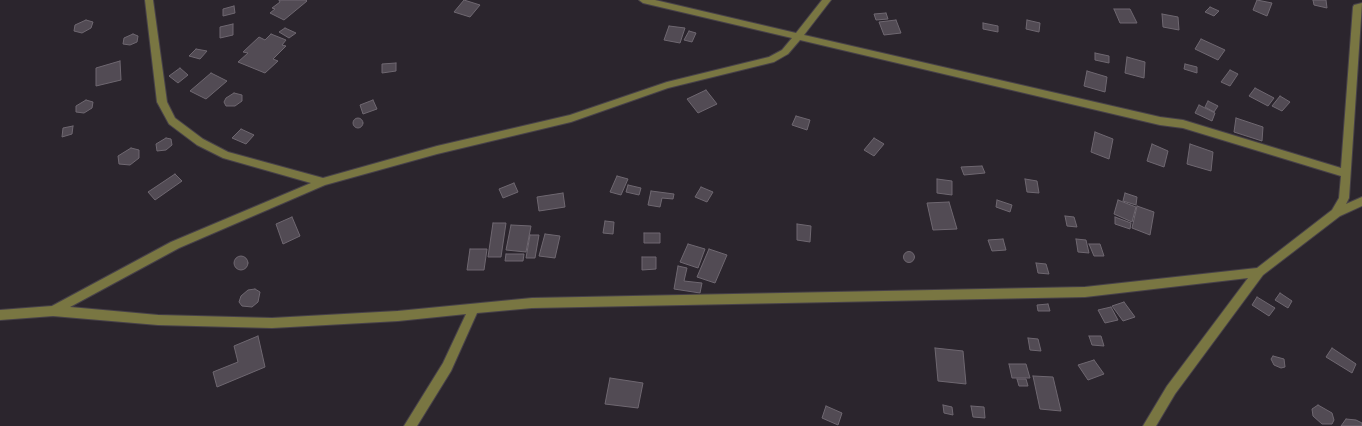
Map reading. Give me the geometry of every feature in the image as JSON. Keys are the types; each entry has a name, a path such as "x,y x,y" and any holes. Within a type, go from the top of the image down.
{"street":[{"path":"149,0 162,102 172,121 200,142 226,155 323,182"},
{"path":"643,0 797,38 1160,121 1191,126 1345,173"},
{"path":"54,311 175,245 323,182 437,150 571,118 667,85 771,60 785,52 827,0"},
{"path":"1336,213 1344,198 1357,7 1362,6"},
{"path":"1149,426 1172,390 1259,272 1336,213 1362,201"},
{"path":"0,315 54,311 158,320 272,323 398,316 532,303 1085,292 1259,272"},
{"path":"410,426 447,367 474,308"}],"building":[{"path":"279,0 307,1 284,20 270,13 275,9 272,8 280,2"},
{"path":"464,0 480,5 470,17 454,12"},
{"path":"1257,0 1272,3 1267,16 1253,10"},
{"path":"1313,0 1326,0 1327,8 1314,5"},
{"path":"234,6 235,13 223,16 223,9"},
{"path":"1210,7 1219,11 1214,16 1205,12"},
{"path":"1114,9 1130,9 1137,23 1120,23"},
{"path":"886,13 888,19 876,20 874,14"},
{"path":"1162,14 1178,17 1179,30 1163,27"},
{"path":"86,20 93,22 91,28 82,33 74,31 75,25"},
{"path":"896,20 901,33 884,35 879,22"},
{"path":"1027,20 1040,23 1039,32 1026,29"},
{"path":"983,23 998,26 998,32 983,29"},
{"path":"233,24 233,35 220,38 220,27"},
{"path":"669,26 685,28 680,43 664,40"},
{"path":"285,28 296,33 289,38 279,32"},
{"path":"689,31 696,33 692,42 684,40"},
{"path":"133,34 138,36 137,42 130,45 123,44 124,38"},
{"path":"271,34 286,40 282,45 286,46 273,59 278,61 265,73 238,62 248,53 243,52 259,37 265,40"},
{"path":"1201,39 1225,50 1218,60 1195,49"},
{"path":"196,49 207,51 200,59 189,56"},
{"path":"1095,53 1109,56 1109,63 1095,60"},
{"path":"1127,57 1145,62 1144,78 1125,73"},
{"path":"120,61 121,80 96,86 96,68"},
{"path":"396,63 396,71 382,73 382,64"},
{"path":"1185,64 1197,67 1197,73 1184,69"},
{"path":"180,68 188,75 178,83 169,76"},
{"path":"1230,70 1238,74 1230,86 1221,82"},
{"path":"1087,71 1107,77 1105,92 1084,86"},
{"path":"211,73 227,81 206,99 190,91"},
{"path":"1255,88 1274,98 1268,106 1249,96"},
{"path":"706,90 717,104 698,113 687,99"},
{"path":"234,93 242,95 242,101 235,106 226,106 224,102 226,98"},
{"path":"1280,96 1290,102 1282,111 1272,106"},
{"path":"86,100 93,102 92,108 84,113 76,112 76,106"},
{"path":"373,100 377,109 363,114 360,105"},
{"path":"1208,101 1218,106 1214,112 1205,107"},
{"path":"1199,105 1215,113 1212,121 1195,113"},
{"path":"796,116 810,120 807,130 792,125"},
{"path":"358,118 363,123 358,128 353,123"},
{"path":"1236,118 1263,127 1262,141 1234,132"},
{"path":"73,126 72,134 62,137 63,128"},
{"path":"241,129 254,135 246,144 232,138"},
{"path":"1095,132 1113,139 1109,159 1091,152"},
{"path":"166,138 171,139 172,145 166,150 157,151 156,144"},
{"path":"874,138 884,144 874,156 864,150"},
{"path":"1152,144 1168,151 1164,167 1147,161"},
{"path":"1190,144 1213,152 1211,171 1187,164"},
{"path":"131,148 139,150 139,158 130,165 119,164 118,156"},
{"path":"982,166 985,173 964,175 961,167"},
{"path":"175,174 182,181 155,200 148,192"},
{"path":"617,176 628,179 621,195 610,192"},
{"path":"937,179 952,181 952,195 937,193"},
{"path":"1025,179 1037,181 1039,193 1027,192"},
{"path":"514,183 518,192 503,198 499,189"},
{"path":"628,185 641,188 639,195 626,192"},
{"path":"701,187 713,192 707,202 695,197"},
{"path":"651,191 674,194 673,199 662,198 660,207 648,205"},
{"path":"563,193 565,207 539,211 537,197"},
{"path":"1125,193 1137,197 1136,205 1123,201"},
{"path":"997,200 1012,205 1010,212 996,207"},
{"path":"1118,200 1136,207 1132,222 1114,214"},
{"path":"949,202 957,229 933,230 927,203"},
{"path":"1137,206 1154,212 1150,235 1132,228"},
{"path":"1065,216 1074,217 1077,227 1067,226"},
{"path":"292,217 300,236 283,244 276,224"},
{"path":"1115,217 1131,223 1130,229 1115,224"},
{"path":"605,221 614,222 613,234 603,233"},
{"path":"493,223 506,223 501,257 488,257"},
{"path":"797,224 811,226 810,242 797,240"},
{"path":"511,225 531,226 526,252 506,250"},
{"path":"644,233 660,233 660,243 644,243"},
{"path":"545,234 560,236 555,258 539,256"},
{"path":"530,235 539,235 535,258 526,258"},
{"path":"1003,239 1006,250 992,251 988,240"},
{"path":"1076,239 1086,240 1089,253 1078,252"},
{"path":"688,244 705,249 698,268 680,262"},
{"path":"1089,244 1100,244 1104,256 1094,256"},
{"path":"470,249 487,249 484,270 467,270"},
{"path":"709,249 727,255 715,283 697,277"},
{"path":"909,251 915,257 909,263 903,257"},
{"path":"506,254 524,254 523,261 505,261"},
{"path":"241,256 246,258 248,263 246,268 241,270 236,268 234,263 236,258"},
{"path":"642,257 656,257 656,269 642,270"},
{"path":"1036,263 1046,264 1049,274 1038,273"},
{"path":"678,266 687,268 684,281 702,283 700,293 674,289"},
{"path":"255,289 260,292 258,302 252,307 242,306 239,302 241,296 248,290"},
{"path":"1280,293 1292,301 1288,308 1275,300"},
{"path":"1257,297 1275,308 1269,316 1252,305"},
{"path":"1124,302 1135,317 1123,321 1112,306"},
{"path":"1048,304 1050,311 1038,311 1037,305"},
{"path":"1111,307 1118,320 1105,323 1098,310"},
{"path":"258,336 265,367 217,387 213,372 238,362 234,346"},
{"path":"1089,336 1101,336 1104,346 1092,345"},
{"path":"1028,338 1038,339 1041,351 1030,350"},
{"path":"935,348 963,351 966,384 938,381"},
{"path":"1332,348 1356,364 1352,373 1326,357"},
{"path":"1273,356 1284,359 1285,367 1281,368 1274,365 1271,359"},
{"path":"1094,360 1104,374 1088,380 1078,365"},
{"path":"1009,364 1026,364 1030,378 1012,378"},
{"path":"1033,376 1053,377 1061,411 1040,409"},
{"path":"610,378 643,383 638,408 605,404"},
{"path":"1017,379 1026,379 1028,386 1019,386"},
{"path":"943,405 952,407 953,415 944,413"},
{"path":"1318,405 1332,413 1334,420 1332,424 1322,424 1313,416 1312,409"},
{"path":"826,406 842,413 838,425 822,418"},
{"path":"971,406 984,407 985,418 973,417"},
{"path":"1346,419 1356,420 1362,423 1362,426 1341,426"}]}
